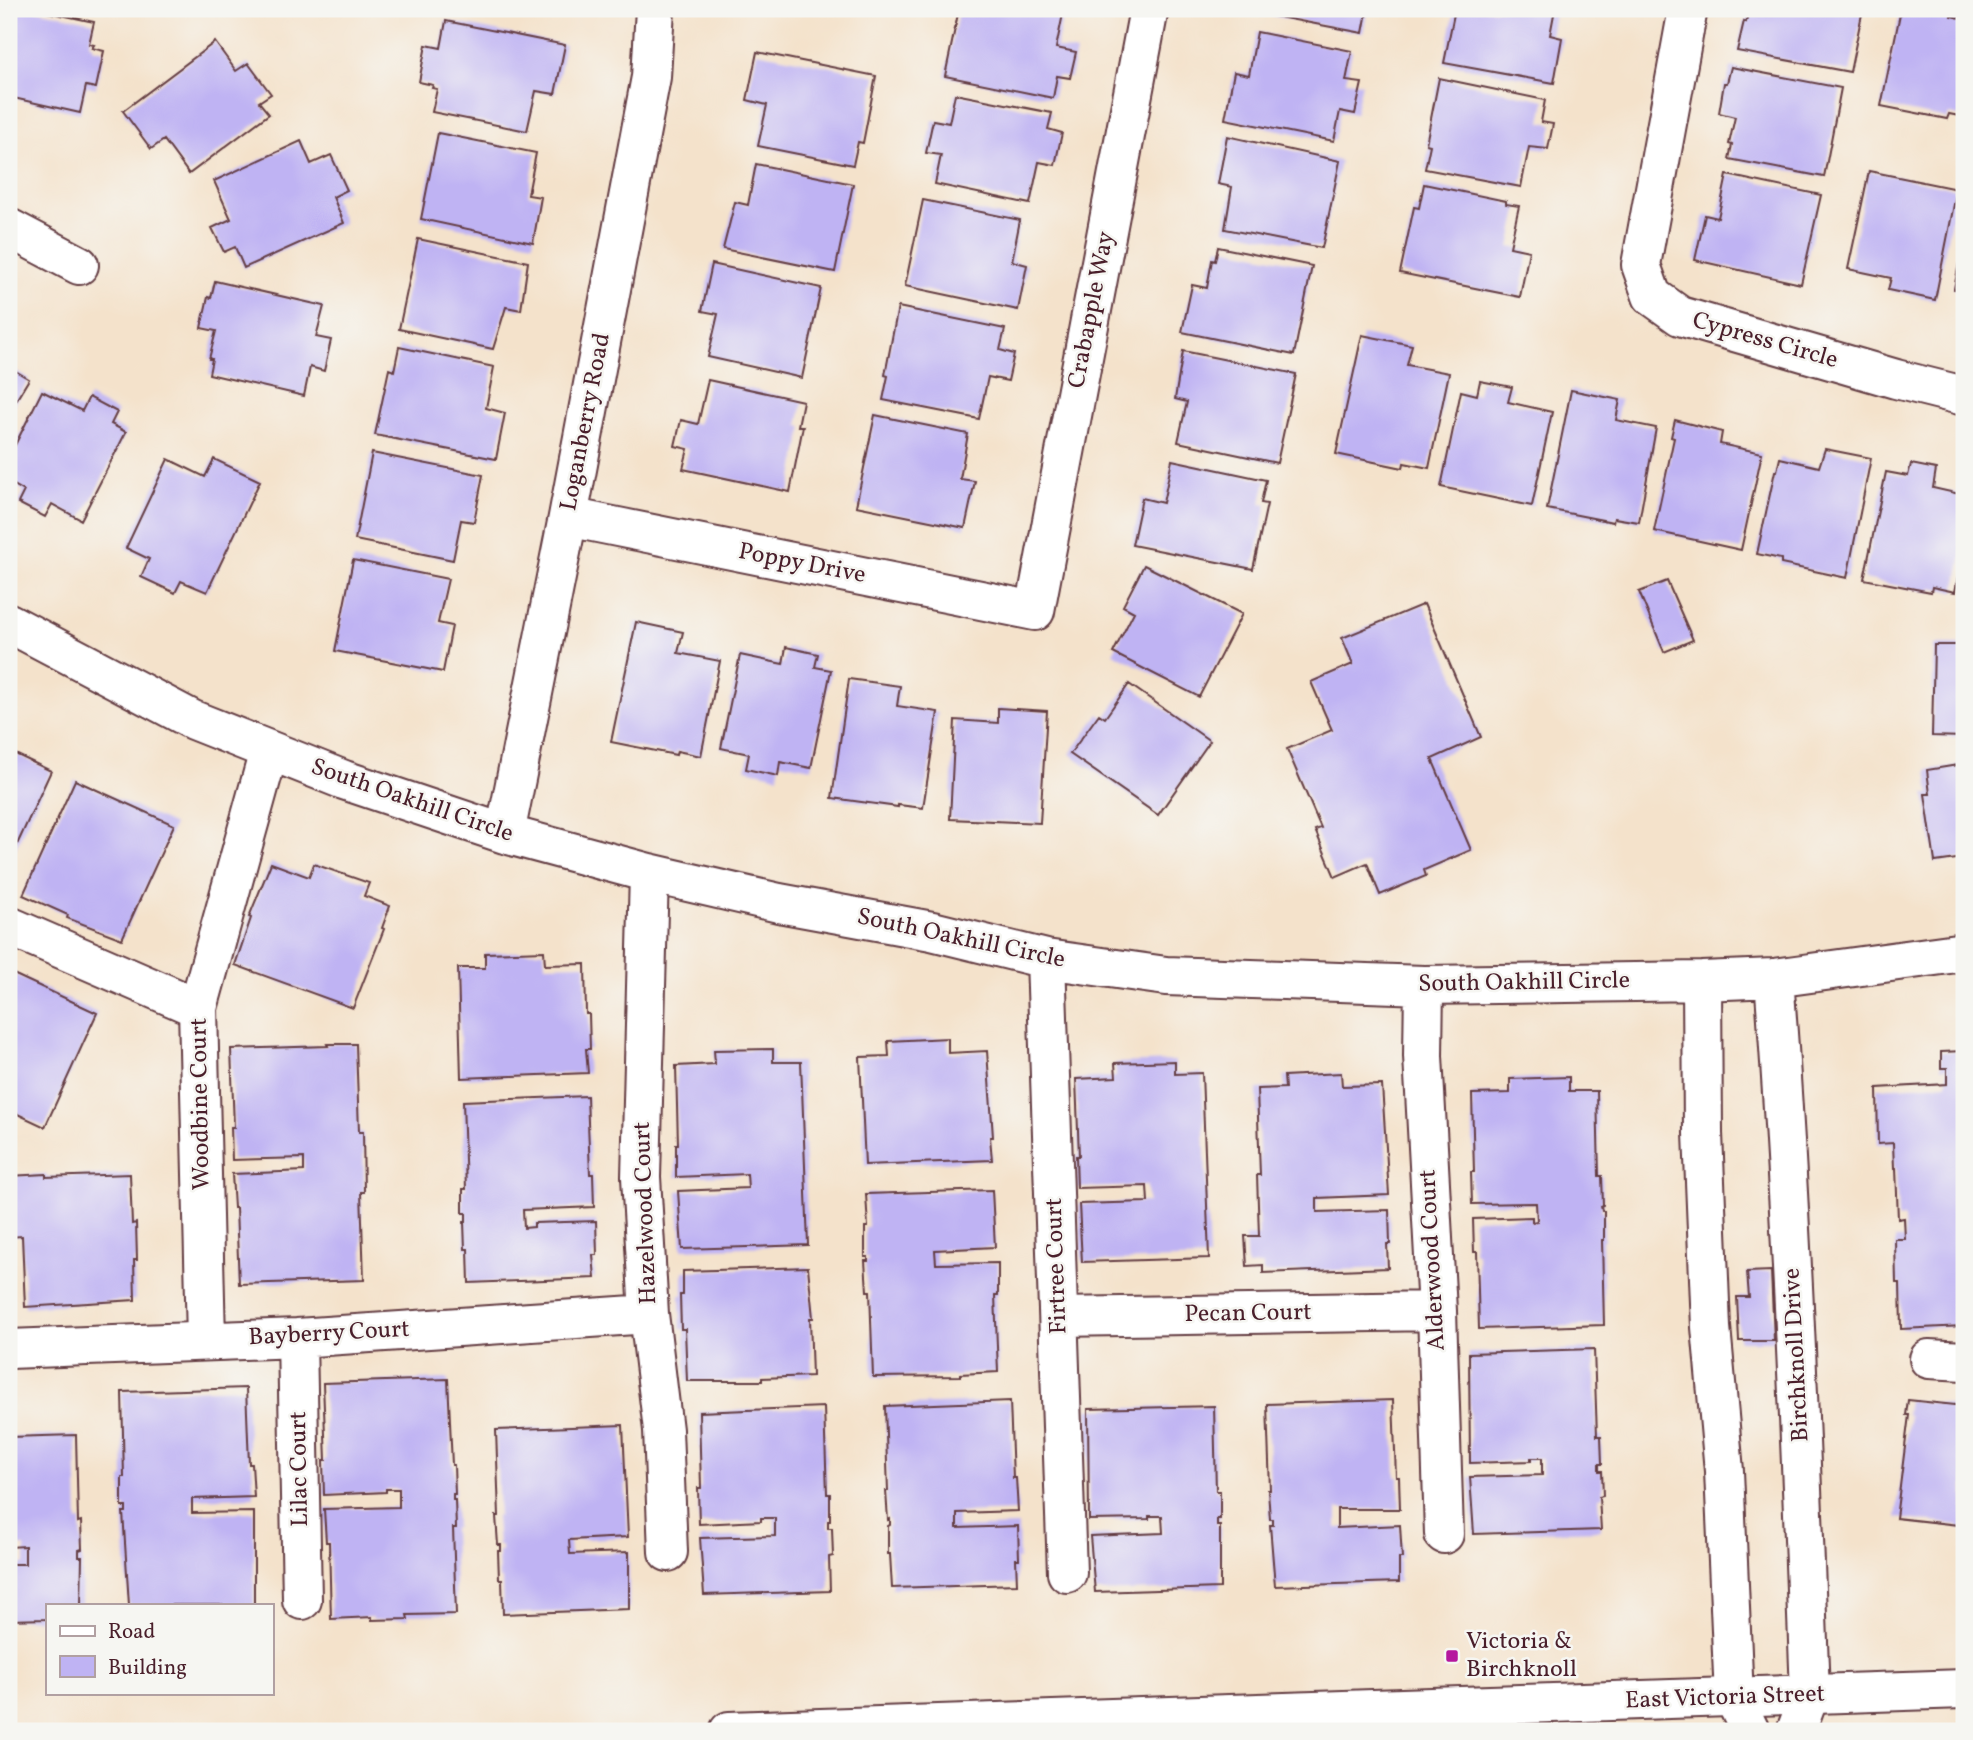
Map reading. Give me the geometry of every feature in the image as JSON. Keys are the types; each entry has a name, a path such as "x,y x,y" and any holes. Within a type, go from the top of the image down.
{"street":[{"name":"Loganberry Road","path":"505,834 568,517 650,77 655,9"},
{"name":"Crabapple Way","path":"1035,611 1149,9"},
{"name":"Cypress Circle","path":"1688,9 1641,265 1652,296 1680,316 1964,396"},
{"path":"9,228 79,265"},
{"name":"Poppy Drive","path":"568,517 1035,611"},
{"name":"South Oakhill Circle","path":"9,623 193,720 344,780 505,834 649,873 779,903 932,931 1046,959 1166,976 1424,985 1774,978 1964,952"},
{"name":"Woodbine Court","path":"206,1340 198,1009 269,751"},
{"name":"Hazelwood Court","path":"649,873 640,1177 649,1314 663,1430 668,1552"},
{"path":"9,926 198,1009"},
{"name":"Firtree Court","path":"1046,959 1068,1573"},
{"name":"Birchknoll Drive","path":"1774,978 1786,1129 1799,1386 1810,1694 1797,1731"},
{"path":"1702,981 1703,1133 1711,1327 1742,1715"},
{"name":"Alderwood Court","path":"1424,985 1423,1056 1437,1311 1444,1534"},
{"name":"Pecan Court","path":"1059,1317 1437,1311"},
{"name":"Bayberry Court","path":"9,1349 297,1338 649,1314"},
{"name":"Lilac Court","path":"297,1338 302,1600"},
{"name":"East Victoria Street","path":"729,1731 1742,1715 1810,1694 1964,1689"}],"building":[{"path":"9,9 33,9 94,22 89,44 94,45 92,48 104,51 96,88 86,86 80,113 9,97"},
{"path":"959,9 1064,9 1056,48 1076,52 1070,78 1057,76 1053,98 945,76"},
{"path":"1269,9 1372,9 1372,13 1367,12 1363,33 1268,15"},
{"path":"1455,9 1555,9 1550,35 1562,38 1554,83 1444,63"},
{"path":"1749,9 1863,9 1850,72 1737,51"},
{"path":"1901,9 1952,9 1951,16 1964,19 1964,117 1949,114 1947,119 1881,106"},
{"path":"446,21 565,45 555,94 536,91 527,131 432,112 437,89 432,88 433,85 419,82 426,45 441,48"},
{"path":"1257,32 1352,51 1346,81 1362,83 1355,114 1340,111 1334,141 1225,119 1234,72 1249,75"},
{"path":"215,42 236,71 248,63 271,94 259,102 269,114 189,174 164,140 151,149 123,111"},
{"path":"757,52 876,76 863,143 858,142 853,165 758,146 767,105 747,100"},
{"path":"1731,67 1841,88 1824,177 1729,159 1732,145 1729,144 1735,117 1719,113 1724,83 1727,83"},
{"path":"1439,78 1545,100 1541,122 1553,124 1548,149 1529,147 1521,187 1425,169 1430,145 1426,144"},
{"path":"955,94 1052,113 1048,129 1062,133 1055,165 1039,162 1030,204 935,184 941,155 926,153 933,120 949,123"},
{"path":"438,133 536,153 528,195 541,197 533,243 421,219"},
{"path":"1227,136 1340,161 1322,248 1225,229 1232,187 1218,184"},
{"path":"301,141 311,164 331,155 347,190 333,197 344,223 244,268 235,247 224,252 212,228 231,219 214,181"},
{"path":"756,164 853,184 835,272 723,249 735,202 748,205"},
{"path":"1869,171 1957,189 1935,300 1888,290 1891,278 1848,269"},
{"path":"1727,175 1821,195 1801,284 1695,260 1705,215 1718,218"},
{"path":"1424,184 1519,206 1510,247 1529,251 1520,297 1400,273 1414,207 1419,208"},
{"path":"923,200 1020,220 1012,261 1027,265 1018,310 905,286"},
{"path":"418,239 528,262 521,310 506,307 493,349 399,329"},
{"path":"1964,242 1964,291 1954,289"},
{"path":"1218,247 1312,266 1294,355 1182,332 1192,285 1207,288 1212,260 1215,261"},
{"path":"712,264 821,288 802,378 708,357 718,314 702,311"},
{"path":"215,281 324,306 316,337 331,340 324,371 310,367 304,396 209,374 212,359 209,359 216,331 201,328 208,297 211,298"},
{"path":"898,307 1005,329 1000,350 1014,354 1008,381 988,377 979,419 883,400"},
{"path":"1362,335 1412,345 1407,365 1449,373 1429,468 1404,463 1403,468 1336,454"},
{"path":"399,347 494,367 486,408 505,413 496,459 375,435 389,369 394,371"},
{"path":"1183,351 1296,374 1277,463 1178,442 1187,402 1175,399"},
{"path":"9,367 29,379 9,412"},
{"path":"708,380 803,401 798,426 803,426 790,492 683,469 688,449 675,446 681,420 698,424"},
{"path":"1480,381 1512,387 1508,402 1552,412 1532,506 1441,487 1461,391 1477,395"},
{"path":"1571,390 1620,400 1616,420 1656,428 1639,522 1614,518 1613,522 1547,509"},
{"path":"42,391 82,411 89,397 117,412 111,424 126,432 81,520 52,504 45,517 18,503 24,491 9,482 9,457"},
{"path":"875,415 968,434 960,479 975,481 965,528 856,506"},
{"path":"1675,420 1722,432 1720,444 1762,453 1741,550 1654,531 1674,438 1671,437"},
{"path":"1825,449 1871,458 1847,578 1781,564 1781,559 1757,554 1780,458 1819,467"},
{"path":"372,453 483,475 474,522 461,520 453,560 355,540"},
{"path":"168,459 205,477 214,459 260,481 207,592 181,581 175,593 141,577 149,559 126,548"},
{"path":"1172,460 1266,480 1261,503 1267,504 1253,569 1132,545 1142,498 1163,503"},
{"path":"1911,464 1936,469 1933,488 1964,495 1964,545 1955,592 1932,587 1931,592 1864,579 1886,472 1908,476"},
{"path":"353,560 448,579 438,623 452,626 443,672 335,651"},
{"path":"1144,565 1242,614 1199,697 1113,653 1134,612 1123,606"},
{"path":"1667,581 1693,640 1664,652 1639,592"},
{"path":"1424,604 1481,737 1432,759 1471,850 1424,870 1426,876 1380,895 1367,863 1335,877 1315,830 1321,828 1287,749 1332,730 1311,682 1353,664 1342,638"},
{"path":"636,622 683,632 678,653 720,661 701,756 677,751 676,755 611,742"},
{"path":"1934,645 1964,645 1964,737 1932,736"},
{"path":"786,647 818,654 815,667 831,670 811,768 780,762 778,776 746,769 749,754 721,748 740,655 783,664"},
{"path":"849,679 900,686 897,706 938,712 923,808 832,798"},
{"path":"1129,684 1210,741 1158,815 1070,754 1099,714 1105,718"},
{"path":"998,708 1047,711 1040,823 950,819 955,720 998,723"},
{"path":"9,751 51,771 9,862"},
{"path":"1964,764 1964,858 1935,862 1925,794 1930,794 1927,770"},
{"path":"75,780 174,825 122,939 67,918 68,915 23,895"},
{"path":"271,863 309,877 314,864 369,883 364,896 390,906 382,928 384,929 353,1008 235,965 251,918 249,917"},
{"path":"544,951 545,965 585,964 590,1049 586,1049 588,1073 461,1078 458,968 485,968 485,953"},
{"path":"9,972 97,1013 45,1127 9,1110"},
{"path":"948,1038 948,1053 987,1051 992,1160 865,1165 860,1057 889,1056 888,1041"},
{"path":"327,1044 356,1044 359,1132 363,1132 364,1192 361,1192 364,1280 239,1284 232,1174 304,1171 304,1158 232,1160 231,1127 234,1127 231,1049 328,1046"},
{"path":"773,1049 773,1062 801,1062 808,1245 682,1249 678,1191 748,1188 747,1174 676,1177 676,1066 715,1064 714,1050"},
{"path":"1964,1051 1964,1326 1901,1329 1895,1239 1905,1239 1904,1218 1898,1219 1893,1143 1878,1144 1877,1088 1947,1084 1947,1068 1941,1068 1941,1052"},
{"path":"1175,1061 1175,1074 1202,1073 1209,1258 1082,1262 1079,1204 1148,1202 1147,1186 1077,1188 1076,1156 1079,1156 1076,1079 1116,1077 1115,1063"},
{"path":"1341,1073 1342,1086 1382,1085 1389,1195 1317,1198 1317,1212 1389,1210 1388,1268 1263,1273 1263,1265 1247,1266 1245,1236 1259,1236 1257,1089 1285,1088 1284,1076"},
{"path":"1569,1077 1569,1091 1597,1091 1599,1176 1602,1176 1601,1206 1604,1211 1604,1325 1479,1329 1477,1252 1474,1252 1473,1219 1532,1217 1532,1222 1537,1221 1536,1203 1472,1204 1472,1094 1510,1093 1510,1079"},
{"path":"587,1096 594,1207 523,1210 524,1228 534,1227 534,1223 596,1221 597,1255 593,1255 595,1278 469,1283 468,1249 465,1249 466,1213 463,1213 463,1189 466,1189 463,1101"},
{"path":"46,1174 46,1177 130,1174 132,1224 136,1223 135,1300 25,1307 22,1236 9,1237 9,1176"},
{"path":"992,1190 995,1247 935,1250 936,1264 998,1263 998,1295 995,1295 998,1372 960,1376 873,1377 870,1291 867,1291 865,1261 868,1261 868,1257 865,1257 865,1227 868,1227 866,1194"},
{"path":"808,1267 813,1318 810,1318 812,1376 762,1378 762,1381 687,1381 685,1329 681,1329 680,1295 683,1295 683,1271"},
{"path":"1771,1271 1774,1341 1739,1341 1737,1297 1749,1297 1747,1272"},
{"path":"1594,1349 1597,1436 1601,1436 1601,1530 1474,1534 1470,1477 1542,1475 1542,1458 1531,1458 1531,1461 1470,1463 1469,1353"},
{"path":"448,1379 455,1494 453,1500 456,1528 453,1528 456,1614 407,1615 408,1619 331,1619 329,1542 326,1542 324,1509 399,1507 399,1489 324,1495 323,1460 326,1460 323,1383"},
{"path":"246,1388 249,1464 252,1464 254,1497 192,1499 192,1513 254,1512 254,1604 129,1604 123,1512 126,1512 126,1507 122,1507 122,1392"},
{"path":"1393,1400 1400,1509 1337,1509 1337,1528 1400,1525 1402,1558 1399,1558 1399,1582 1275,1586 1270,1525 1273,1525 1273,1519 1270,1519 1268,1490 1267,1404"},
{"path":"1908,1400 1964,1406 1964,1529 1958,1528 1958,1525 1896,1518 1909,1415 1906,1415"},
{"path":"1010,1401 1013,1478 1016,1478 1018,1511 957,1513 957,1528 1018,1526 1017,1584 892,1588 888,1554 890,1519 888,1520 886,1491 885,1406"},
{"path":"1214,1406 1216,1491 1220,1491 1220,1519 1217,1519 1217,1526 1220,1526 1220,1588 1095,1592 1090,1536 1163,1533 1162,1516 1149,1516 1149,1519 1089,1520 1088,1409"},
{"path":"824,1407 827,1494 830,1494 828,1528 832,1528 833,1556 829,1557 830,1591 704,1595 700,1538 775,1536 775,1518 699,1524 699,1412"},
{"path":"623,1425 628,1537 569,1540 570,1554 629,1552 629,1609 503,1614 498,1551 501,1551 501,1545 498,1545 496,1516 499,1516 496,1430"},
{"path":"76,1435 78,1522 81,1521 82,1549 79,1550 79,1557 82,1557 81,1604 46,1604 46,1619 9,1620 9,1564 25,1564 25,1546 9,1547 9,1437"}],"place":[{"name":"Victoria & Birchknoll","path":"1452,1656"}]}
